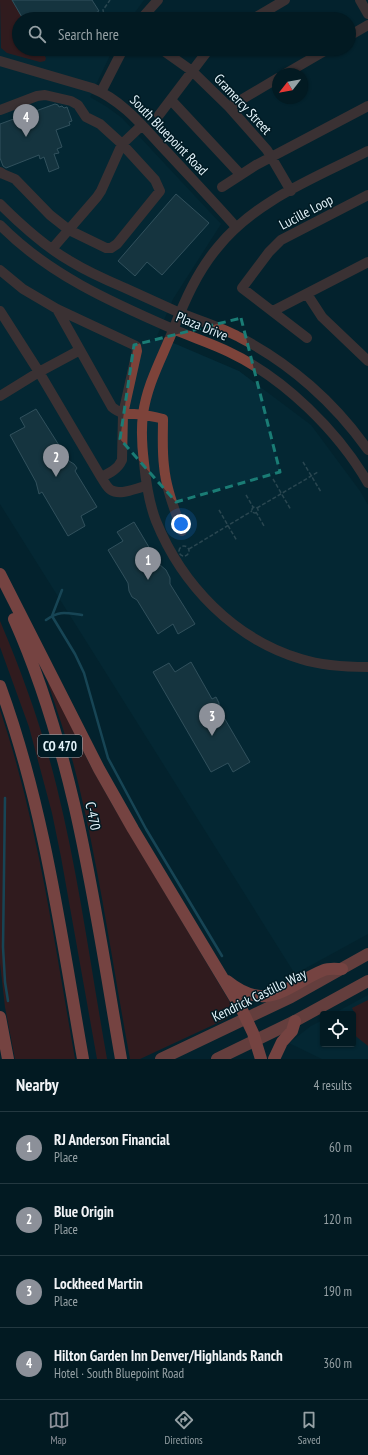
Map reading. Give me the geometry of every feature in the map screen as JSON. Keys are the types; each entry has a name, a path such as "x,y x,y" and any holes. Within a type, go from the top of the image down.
{"highway":[{"path":"0,574 99,769 246,1019 256,1041 261,1059"},
{"name":"C-470","path":"0,589 21,635 42,690 67,772 84,846 121,1059"},
{"name":"CO 470","path":"0,686 24,758 40,820 83,1059"},
{"path":"223,978 244,992 267,996 283,992 325,970 342,968"},
{"path":"0,1016 8,1059"},
{"path":"274,1059 282,1042 292,1031 295,1021"}],"main road":[{"name":"Kendrick Castillo Way","path":"161,1059 291,997 368,954"},
{"path":"217,1059 295,1021 368,981"}],"street":[{"path":"147,12 158,0"},
{"path":"265,12 285,0"},
{"path":"360,0 368,14"},
{"path":"356,32 368,25"},
{"path":"101,92 119,56"},
{"name":"Gramercy Street","path":"171,56 192,71 229,107 272,156 291,191"},
{"path":"159,115 204,56"},
{"path":"295,68 316,56"},
{"name":"South Bluepoint Road","path":"0,61 101,92 118,102 142,125 236,227"},
{"path":"229,107 272,82"},
{"path":"0,110 37,96 45,95 72,101 78,105 86,117 100,124 122,144 155,180 160,190 117,244 111,248 106,248 69,230 50,215 15,179 0,172"},
{"path":"171,100 240,174"},
{"path":"222,187 240,174 272,156 368,106"},
{"path":"52,249 101,191 122,144 142,125"},
{"path":"368,151 258,210 236,227 216,249 192,286 150,383 143,415 142,444 146,486 156,520 174,557 195,588 223,616 238,628 261,642 300,659 334,666 368,667"},
{"name":"Lucille Loop","path":"308,338 242,288 269,252 281,240 368,195"},
{"name":"Plaza Drive","path":"0,204 35,237 70,262 180,313 238,336 280,362 300,377 330,404 350,425 368,450"},
{"name":"Plaza Drive","path":"0,225 25,248 62,274 84,287 173,329 230,352 250,364 284,388 317,417 336,437 368,483"},
{"path":"273,311 368,262"},
{"path":"0,270 24,289 57,310 136,346 137,351 124,414 122,460 120,465 113,471 102,477"},
{"path":"307,294 322,317 368,361"},
{"path":"57,310 112,407 124,414 143,415 163,419 163,454 166,483 182,532"},
{"path":"0,311 39,372 109,489 112,491 124,492 146,486"},
{"path":"0,396 39,372 80,350"}],"path":[{"path":"104,12 103,10 110,0"},
{"path":"303,462 321,492"},
{"path":"253,507 257,508 318,472"},
{"path":"273,479 291,510"},
{"path":"246,495 253,507 252,512"},
{"path":"257,508 256,512 264,526"},
{"path":"219,510 237,541"},
{"path":"189,549 252,512 256,512"},
{"path":"185,546 189,549 188,555 184,557 180,554 182,547 185,546"}],"highlighted area":[{"path":"241,318 280,472 176,502 120,439 134,345"}],"shaded area":[{"path":"0,0 144,0 135,12 12,12 12,56 110,56 90,97 122,118 221,224 173,299 157,336 239,371 311,425 360,491 368,505 368,934 295,974 0,504"},
{"path":"0,0 12,0 19,12 12,12 12,54 7,53 1,48"},
{"path":"18,56 45,56 45,61 40,62"},
{"path":"0,621 32,703 57,788 72,855 107,1059 97,1059 52,813 29,727 0,647"},
{"path":"50,682 89,763 113,806 234,1009 231,1015 226,1019 140,1059 130,1059 100,885 86,816 64,732 48,683"},
{"path":"0,710 25,796 35,839 75,1059 15,1059 5,1007 0,963"},
{"path":"368,995 368,1059 322,1059 289,1043 311,1026 320,1022 320,1047 356,1047 356,1011 339,1011"},
{"path":"368,1000 368,1046 356,1036 356,1011 354,1011 352,1008"}],"building":[{"path":"12,0 92,0 99,11 97,12 19,12"},
{"path":"55,104 59,107 67,107 72,121 69,122 70,125 56,130 62,147 57,149 59,153 54,154 59,168 49,172 44,157 40,159 39,155 6,168 3,166 0,158 0,124"},
{"path":"176,194 209,223 162,275 147,262 135,276 118,261"},
{"path":"36,409 69,461 77,468 75,471 97,507 81,516 85,526 68,536 42,492 39,494 36,482 10,435 25,427 20,418"},
{"path":"134,522 159,564 166,570 170,578 170,584 195,624 178,634 173,624 158,634 137,600 132,597 129,591 128,583 108,550 123,541 117,532"},
{"path":"191,662 212,699 216,697 219,703 219,709 250,762 233,772 228,763 211,772 153,672 169,663 175,672"}],"waterway":[{"path":"62,590 52,616 75,654 84,673 108,758 146,829 222,956"},
{"path":"46,620 59,613 82,615"},
{"path":"5,798 3,947 5,982 8,1001"}],"place":[{"name":"Hilton Garden Inn Denver/Highlands Ranch","path":"26,137"},
{"name":"Blue Origin","path":"56,477"},
{"name":"RJ Anderson Financial","path":"148,580"},
{"name":"Lockheed Martin","path":"212,736"}]}
